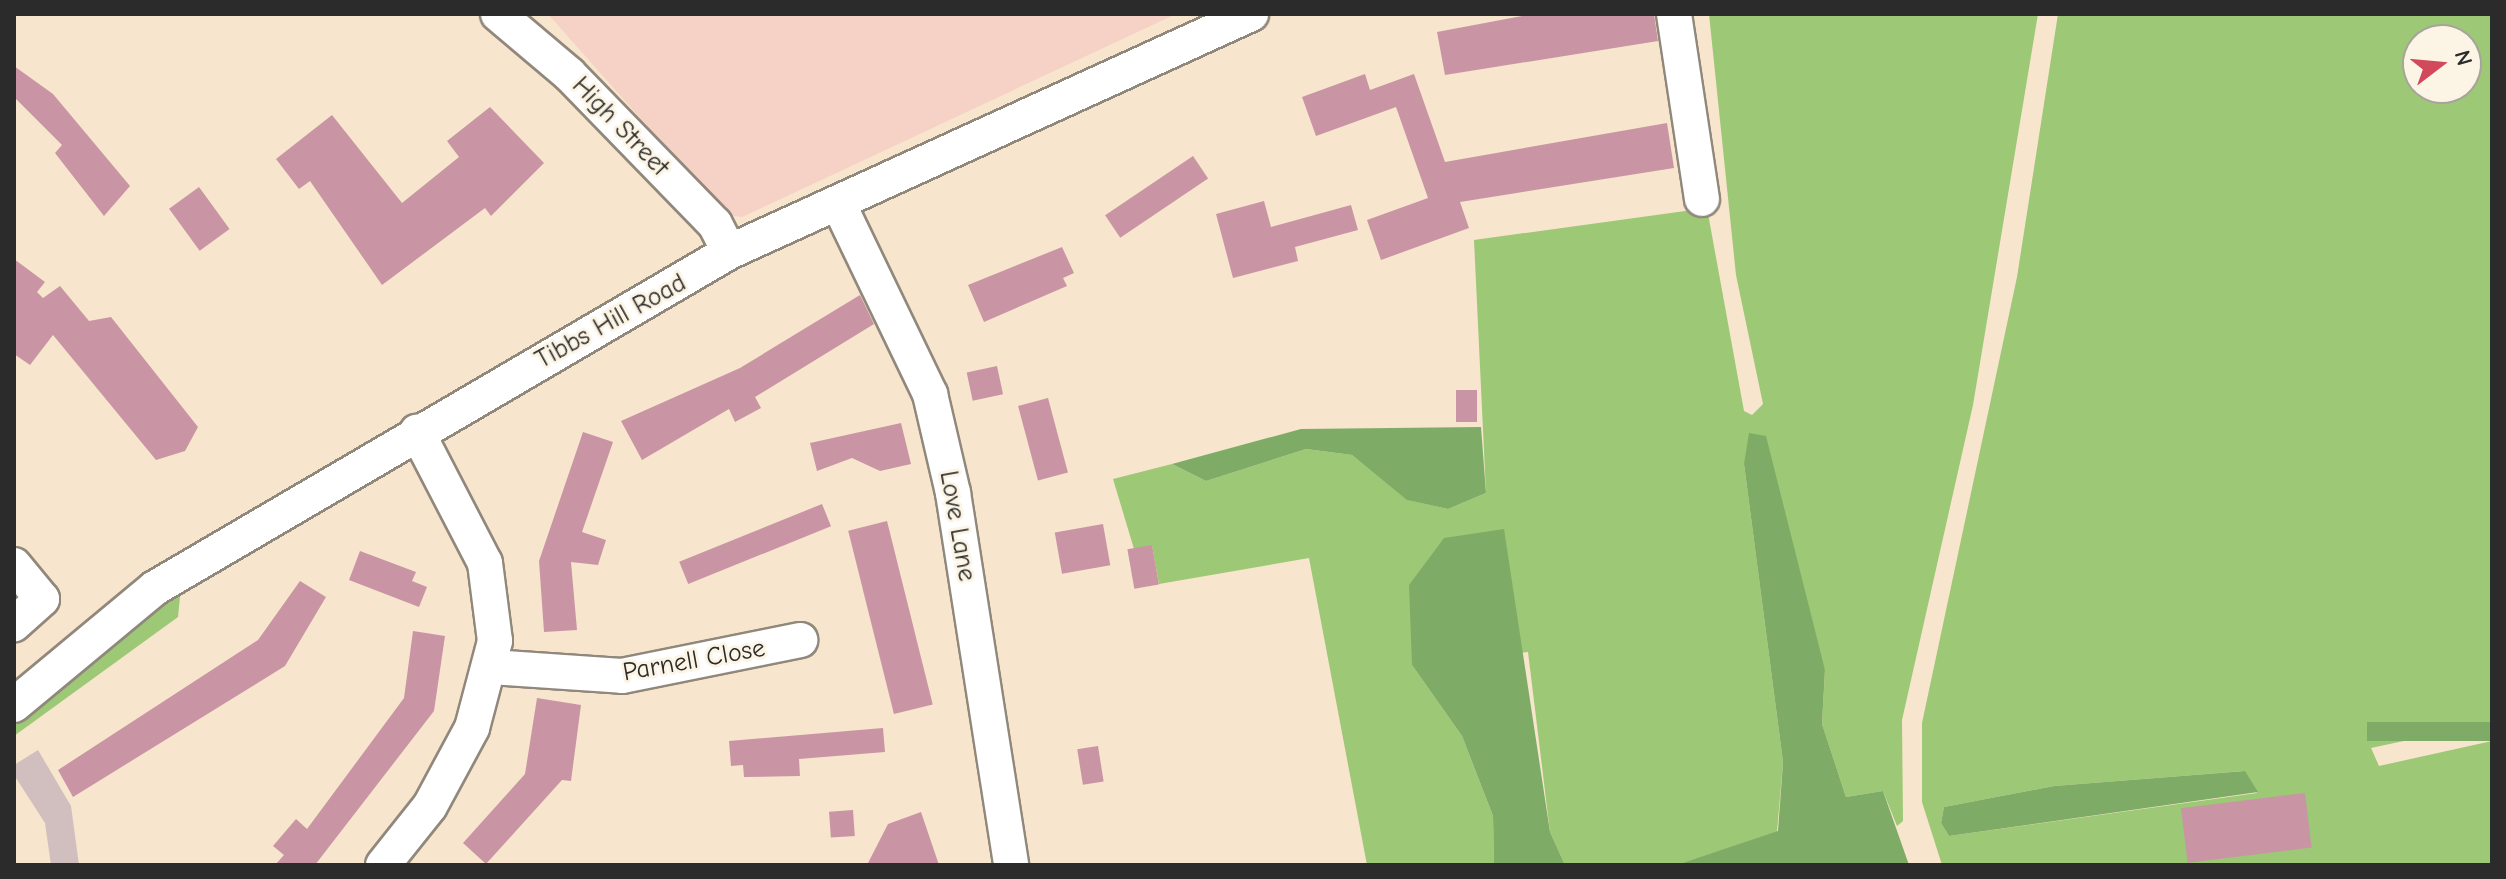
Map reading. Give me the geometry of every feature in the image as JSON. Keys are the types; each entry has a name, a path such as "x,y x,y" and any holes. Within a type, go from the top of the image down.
{"street":[{"name":"High Street","path":"498,14 569,74 704,213 729,252"},
{"name":"Tibbs Hill Road","path":"14,705 155,588 729,252 840,207 1251,14"},
{"path":"1674,14 1702,199"},
{"name":"Love Lane","path":"840,207 930,394 953,493 1011,865"},
{"path":"383,865 450,770 491,667 493,598 485,563 417,432"},
{"path":"14,565 42,599 14,624"},
{"name":"Parnell Close","path":"491,667 622,676 800,640"}],"shaded area":[{"path":"548,14 1176,14 742,217 726,215"},
{"path":"38,750 71,806 79,865 51,865 45,823 14,775 14,765"}],"green space":[{"path":"1709,14 2038,14 1973,405 1902,720 1903,821 1897,826 1883,791 1846,797 1822,724 1825,670 1744,464 1783,762 1777,832 1676,865 1565,865 1550,832 1528,652 1412,665 1462,736 1493,816 1494,865 1367,865 1309,558 1159,584 1152,546 1134,549 1113,479 1172,464 1206,481 1306,449 1352,455 1408,500 1448,509 1486,493 1474,240 1707,208 1744,411 1752,415 1763,404 1736,275"},
{"path":"2058,14 2492,14 2492,722 2371,748 2379,766 2492,741 2492,865 1942,865 1922,802 1922,723 2017,277","holes":["2244,771 2257,793 1949,836 1941,823 1944,807 2054,786"]},
{"path":"1481,427 1486,493 1448,509 1407,500 1352,455 1306,449 1206,481 1172,464 1301,429"},
{"path":"1749,433 1766,436 1825,670 1822,724 1846,797 1883,791 1909,865 1676,865 1778,831 1783,762 1744,464"},
{"path":"1504,529 1550,832 1565,865 1494,865 1493,816 1462,736 1412,665 1409,585 1444,538"},
{"path":"180,597 178,617 14,736 14,723 164,601"},
{"path":"2367,722 2492,722 2492,741 2367,741"},
{"path":"2245,771 2258,792 1949,836 1941,823 1944,807 2054,786"}],"building":[{"path":"1532,14 1654,14 1658,41 1445,75 1437,32"},
{"path":"14,66 53,94 130,186 104,216 55,153 62,145 14,97"},
{"path":"1365,74 1370,90 1414,74 1445,162 1667,123 1674,168 1460,202 1469,228 1381,260 1367,220 1428,198 1396,107 1316,136 1302,97"},
{"path":"490,107 544,163 491,216 485,208 382,285 310,181 299,189 276,159 332,115 402,203 459,157 447,141"},
{"path":"1193,156 1208,178 1120,238 1105,215"},
{"path":"199,187 230,229 200,251 169,209"},
{"path":"1264,201 1271,227 1351,205 1358,230 1295,247 1298,261 1233,278 1216,214"},
{"path":"1062,247 1074,273 1063,278 1067,286 984,322 968,285"},
{"path":"14,259 45,282 37,292 43,298 60,286 89,321 111,317 198,427 185,451 156,460 53,335 30,365 14,354"},
{"path":"860,295 874,324 755,397 761,408 735,422 729,409 642,460 621,421 740,368"},
{"path":"997,366 1003,394 973,401 967,372"},
{"path":"1456,390 1477,390 1477,422 1456,422"},
{"path":"1048,398 1068,472 1038,480 1018,406"},
{"path":"901,423 911,464 880,471 852,458 817,471 810,443"},
{"path":"583,432 613,442 582,532 606,540 598,565 571,562 577,630 544,632 539,561"},
{"path":"822,504 831,526 688,584 679,562"},
{"path":"887,521 933,704 894,714 848,531"},
{"path":"1103,524 1110,565 1062,574 1055,533"},
{"path":"1152,545 1159,584 1134,589 1127,549"},
{"path":"360,551 416,572 412,581 427,587 419,607 349,580"},
{"path":"300,581 326,597 285,666 73,797 58,770 258,640"},
{"path":"413,631 445,636 434,711 315,865 275,865 284,855 273,846 296,819 307,829 404,698"},
{"path":"537,698 581,705 571,781 562,780 486,864 463,843 525,774"},
{"path":"883,728 885,752 799,759 800,776 744,777 743,765 731,766 729,741"},
{"path":"1098,746 1104,782 1083,785 1077,749"},
{"path":"2305,793 2312,848 2188,863 2181,808"},
{"path":"853,810 855,836 831,838 829,812"},
{"path":"921,812 939,865 867,865 888,824"}]}
